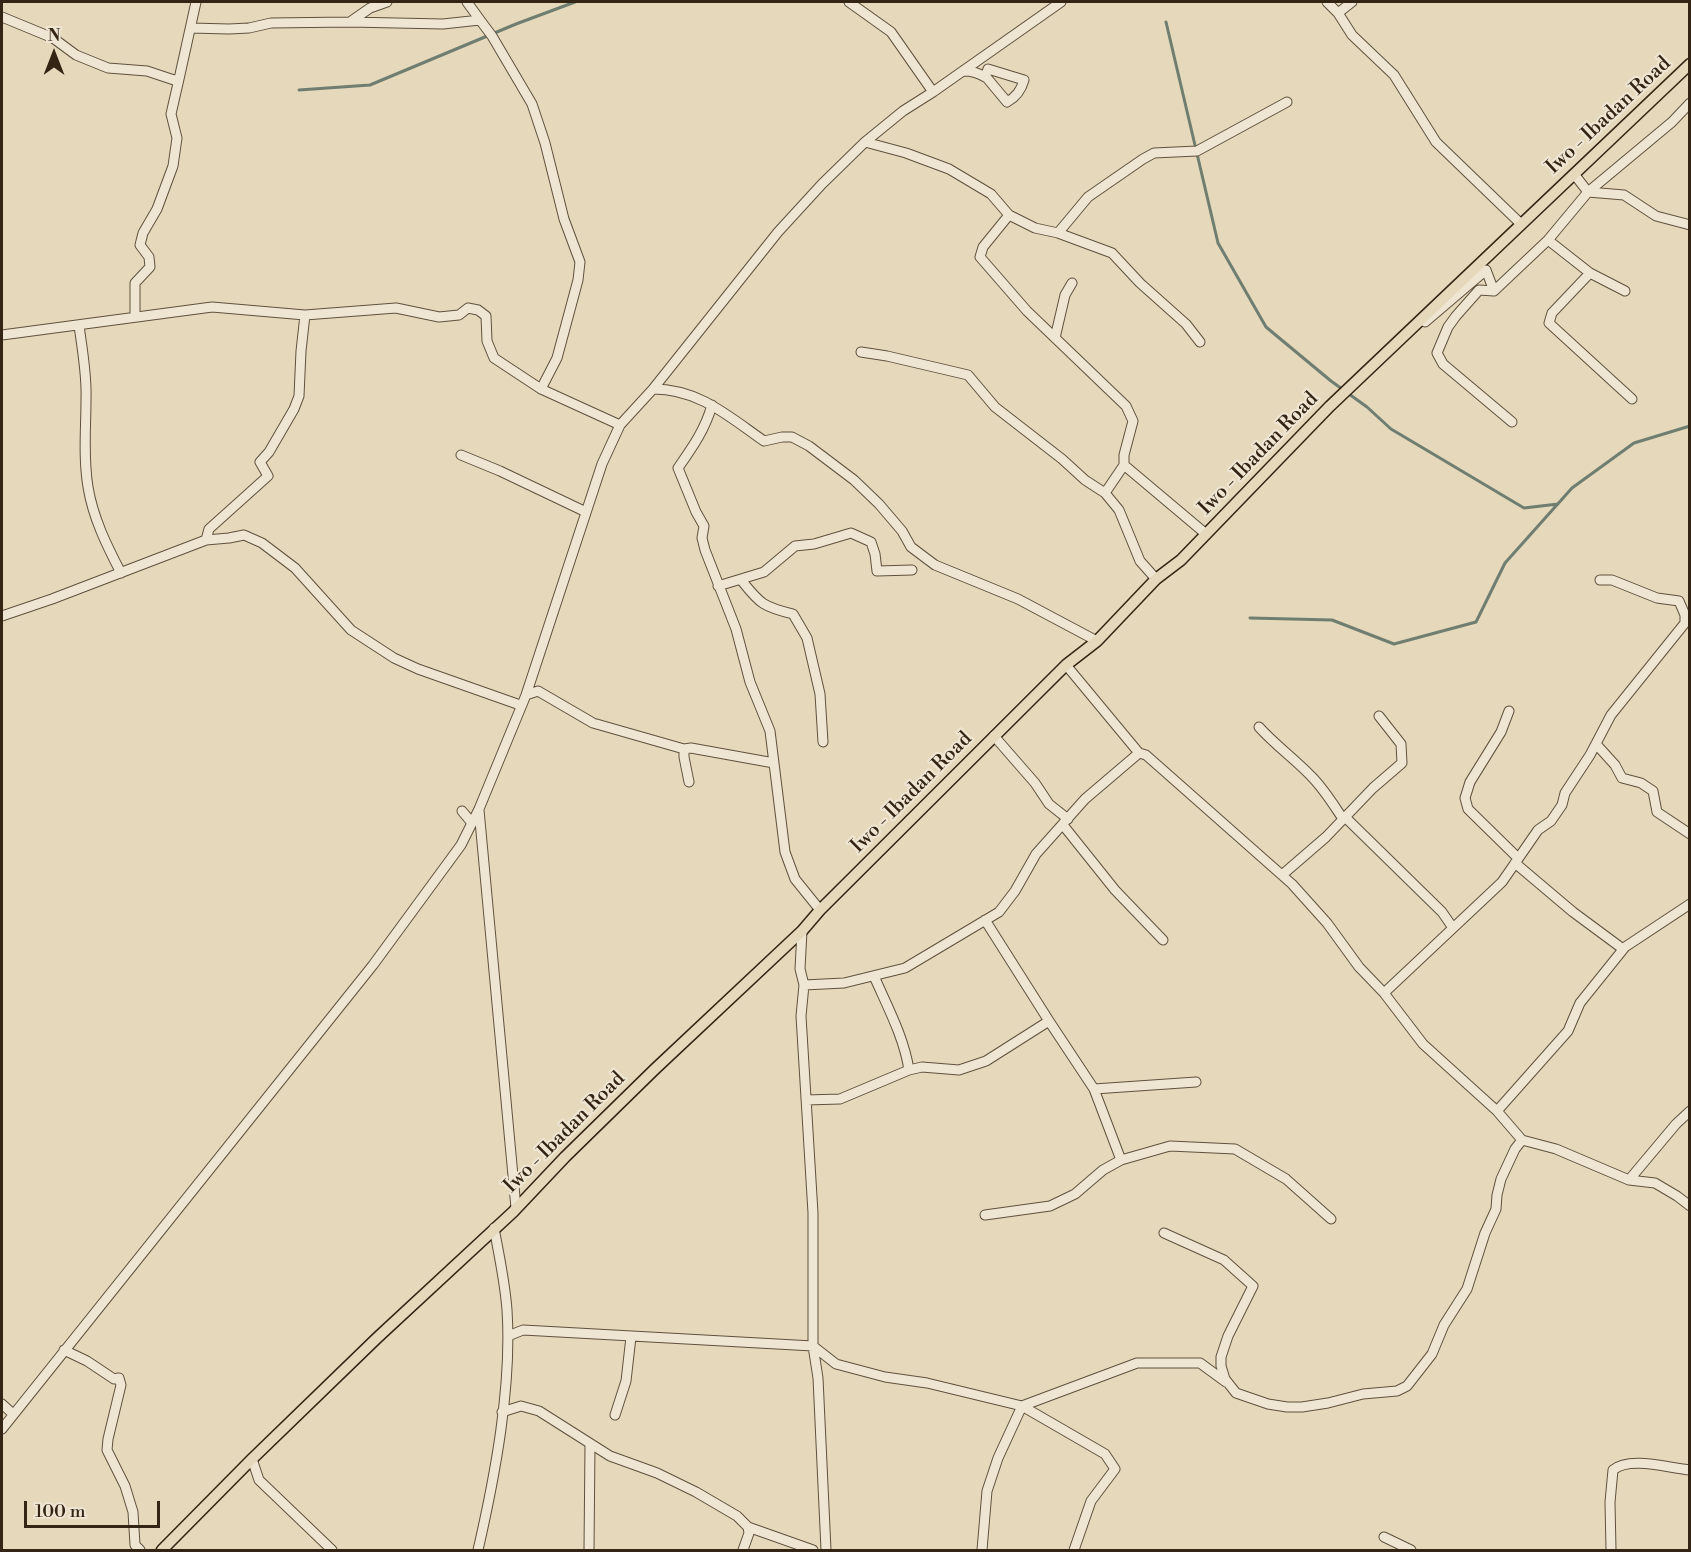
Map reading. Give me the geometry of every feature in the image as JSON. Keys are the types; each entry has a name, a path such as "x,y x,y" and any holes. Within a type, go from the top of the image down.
{"main road":[{"name":"Iwo - Ibadan Road","path":"162,1551 252,1459 516,1208 648,1076 802,931 820,910 1066,665 1097,641 1156,579 1181,560 1330,406 1689,64"}],"street":[{"path":"135,316 135,283 150,267 149,257 140,245 142,232 157,209 173,166 177,138 171,114 196,2"},
{"path":"350,22 370,8 387,2"},
{"path":"467,2 490,32 532,104 545,143 564,219 580,261 578,280 557,358 541,389"},
{"path":"849,2 891,32 933,92"},
{"path":"2,1429 373,965 461,845 479,809 526,694 602,464 620,425 653,389 778,232 865,142 903,111 1060,2"},
{"path":"1327,2 1338,13 1352,34 1394,75 1436,142 1521,224"},
{"path":"1338,13 1352,2"},
{"path":"191,28 229,29 271,24 350,22 443,24 480,20"},
{"path":"3,21 53,38 76,55 108,68 147,71 174,80 179,79"},
{"path":"963,71 975,71 985,77"},
{"path":"1058,232 1088,197 1143,159 1154,153 1197,151 1287,102"},
{"path":"1512,422 1443,364 1437,353 1456,316 1479,291 1494,291 1548,240 1588,192 1672,123 1689,103"},
{"path":"865,142 906,153 949,169 991,194 1009,215 1035,228 1058,232 1112,253 1140,283 1186,324 1200,342"},
{"path":"1574,174 1588,192 1624,195 1656,216 1689,225"},
{"path":"1009,215 983,247 980,257 1027,311 1126,406 1131,415 1133,421 1124,455 1124,465 1105,493"},
{"path":"1548,240 1590,273 1625,291"},
{"path":"1359,379 1486,270 1494,291"},
{"path":"1590,273 1552,313 1549,323 1632,399"},
{"path":"1056,338 1065,295 1072,283"},
{"path":"2,335 212,307 305,315 396,308 440,317 459,315 468,308 478,310 486,316 487,341 494,358 541,389 620,425"},
{"path":"206,540 208,529 268,476 260,462 269,452 299,396 305,315"},
{"path":"79,325 87,396 84,436 88,486 92,507 121,573"},
{"path":"861,352 968,375 994,407 1062,459 1085,480 1105,493 1119,510 1140,561 1156,579"},
{"path":"653,389 670,389 694,396 733,417 764,441 792,437 809,446 854,480 902,531 911,547 935,565 1018,599 1097,641"},
{"path":"712,405 697,442 678,468 704,526 702,538 705,550 736,629 750,682 770,731 785,852 795,879 820,910"},
{"path":"461,455 586,512"},
{"path":"1124,465 1206,534"},
{"path":"718,586 764,573 795,546 814,544 851,533 871,542 877,571 912,570"},
{"path":"2,616 206,540 244,535 262,543 295,568 351,630 394,658 418,669 520,705"},
{"path":"1384,993 1502,882 1538,830 1551,821 1562,805 1565,793 1611,716 1682,628 1685,619 1679,602 1657,598 1612,580 1600,580"},
{"path":"742,581 757,600 771,609 793,614 807,638 820,694 823,742"},
{"path":"1066,665 1139,753 1146,755 1282,875 1327,923 1359,967 1384,993 1423,1044 1497,1112 1522,1140 1556,1149 1629,1180 1655,1183 1689,1206"},
{"path":"526,694 538,691 593,723 684,749 691,748 774,763"},
{"path":"1509,711 1501,732 1470,782 1465,798 1468,809 1517,860 1573,912 1623,949"},
{"path":"1282,875 1326,837 1372,788 1402,763 1401,744 1380,716"},
{"path":"1259,727 1312,777 1344,818 1442,912 1453,928"},
{"path":"994,736 1035,783 1048,804 1065,822 1115,890 1163,940"},
{"path":"1596,744 1615,765 1622,778 1641,783 1653,791 1657,812 1689,834"},
{"path":"684,749 688,782"},
{"path":"804,985 844,983 905,968 999,912 1015,891 1036,854 1085,799 1139,753"},
{"path":"479,809 516,1208"},
{"path":"462,812 472,823"},
{"path":"1497,1112 1568,1031 1580,1003 1623,949 1689,904"},
{"path":"985,920 1048,1021 1094,1089 1121,1160"},
{"path":"802,931 800,969 804,985 801,1016 813,1213 813,1346 818,1378 826,1551"},
{"path":"874,976 897,1028 909,1070"},
{"path":"806,1100 840,1099 909,1070 922,1067 959,1070 986,1061 1048,1021"},
{"path":"1094,1089 1196,1082"},
{"path":"1629,1180 1676,1124 1689,1112"},
{"path":"1164,1233 1224,1260 1253,1286 1228,1336 1221,1357 1223,1373 1236,1394 1268,1404 1302,1407 1328,1404 1363,1394 1397,1391 1407,1386 1432,1354 1444,1325 1467,1289 1482,1242 1496,1209 1501,1179 1515,1149 1522,1140"},
{"path":"985,1215 1050,1206 1075,1194 1102,1170 1121,1160 1170,1146 1235,1149 1286,1179 1331,1219"},
{"path":"478,1551 490,1496 502,1412 508,1336 507,1308 494,1228"},
{"path":"508,1336 524,1330 813,1346 836,1364 885,1377 927,1383 1023,1406 1104,1454 1114,1469 1091,1500 1074,1551"},
{"path":"615,1415 626,1381 631,1337"},
{"path":"64,1350 87,1361 114,1379 119,1378 121,1385 107,1450 125,1486 133,1512 135,1545 140,1551"},
{"path":"982,1551 987,1491 998,1458 1023,1406 1137,1363 1200,1363 1228,1384"},
{"path":"2,1404 13,1414"},
{"path":"502,1412 521,1406 538,1411 610,1456 657,1473 696,1492 737,1516 748,1527 813,1551"},
{"path":"589,1551 590,1444"},
{"path":"252,1459 259,1480 332,1551"},
{"path":"1611,1551 1610,1502 1613,1470 1619,1465 1643,1464 1689,1470"},
{"path":"743,1551 749,1533 748,1527"},
{"path":"1384,1537 1411,1551"}],"waterway":[{"path":"299,90 370,85 575,2"},
{"path":"1166,22 1218,243 1266,327 1331,381 1367,407 1391,429 1524,508 1558,504"},
{"path":"1250,618 1332,620 1394,644 1476,622 1505,563 1572,488 1634,443 1690,426"}]}
